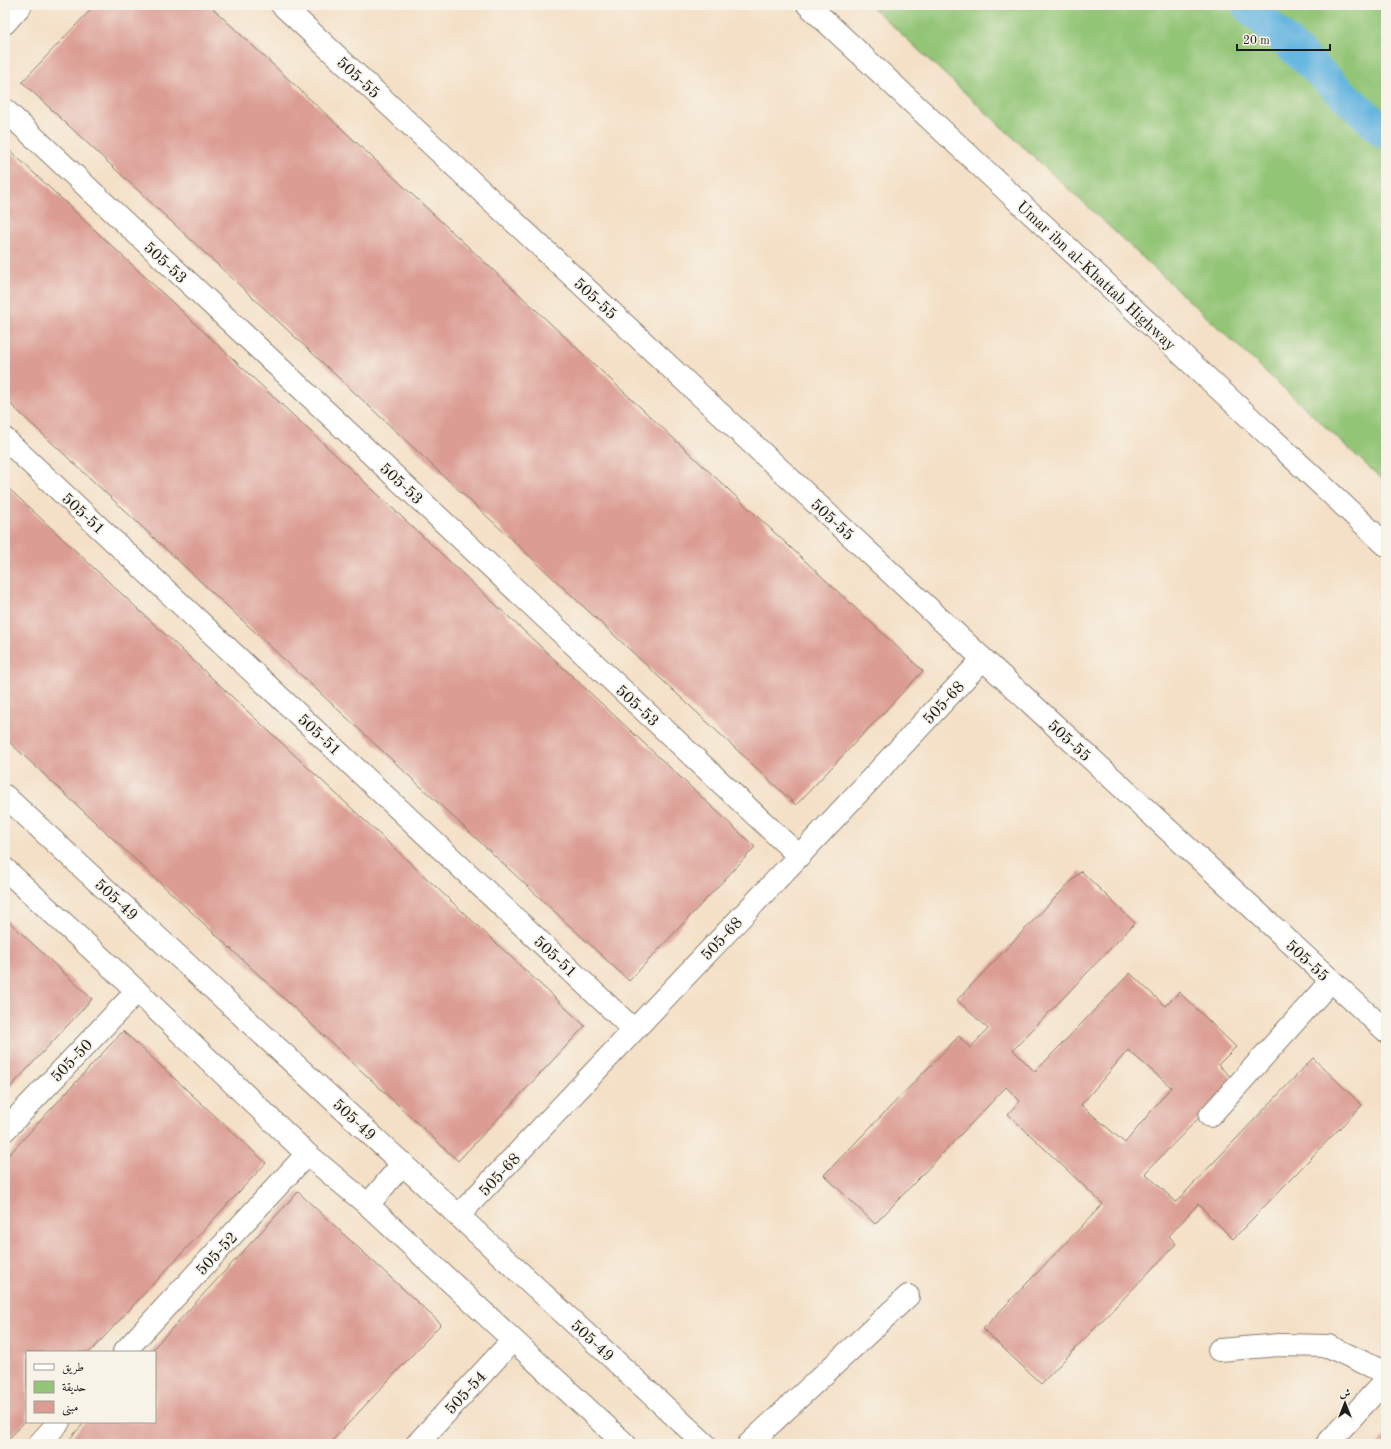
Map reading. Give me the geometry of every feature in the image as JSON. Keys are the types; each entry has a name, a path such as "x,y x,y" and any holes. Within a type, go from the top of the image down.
{"main road":[{"path":"5,23 21,5"},
{"name":"505-55","path":"282,5 983,659 1386,1031"},
{"name":"Umar ibn al-Khattab Highway","path":"808,5 1386,545"},
{"name":"505-53","path":"5,110 799,856"},
{"name":"505-51","path":"5,439 634,1030"},
{"name":"505-68","path":"458,1216 799,856 983,659"},
{"name":"505-49","path":"5,796 705,1444"},
{"path":"5,869 137,991 307,1154 368,1205 625,1444"},
{"path":"1210,1116 1332,981"},
{"name":"505-50","path":"5,1130 137,991"},
{"name":"505-52","path":"125,1351 307,1154"},
{"path":"368,1205 403,1163"},
{"path":"749,1444 908,1296"},
{"name":"505-54","path":"416,1444 513,1340"},
{"path":"1219,1350 1279,1345 1328,1346 1384,1386 1327,1444"},
{"path":"39,1444 58,1423"}],"green space":[{"path":"870,5 1386,5 1386,483"}],"building":[{"path":"95,5 209,5 923,671 796,805 22,82"},
{"path":"5,146 755,847 629,981 5,399"},
{"path":"5,485 585,1026 458,1161 5,738"},
{"path":"1081,871 1135,923 1013,1050 1035,1072 1130,973 1165,1006 1179,992 1236,1047 1218,1065 1235,1081 1145,1173 1176,1202 1313,1058 1362,1105 1233,1239 1198,1204 1169,1236 1176,1244 1041,1384 983,1329 1103,1204 1008,1114 1020,1101 1006,1087 875,1224 824,1175 959,1036 970,1048 988,1029 957,1000","holes":["1128,1050 1171,1087 1125,1143 1081,1105"]},
{"path":"5,918 92,999 5,1093"},
{"path":"123,1031 266,1163 91,1351 26,1351 26,1420 5,1443 5,1159"},
{"path":"298,1192 441,1324 329,1444 65,1444 84,1423 156,1423 156,1351 151,1351"},
{"path":"1386,1434 1386,1444 1377,1444"}],"waterway":[{"path":"1247,5 1386,134"}]}
